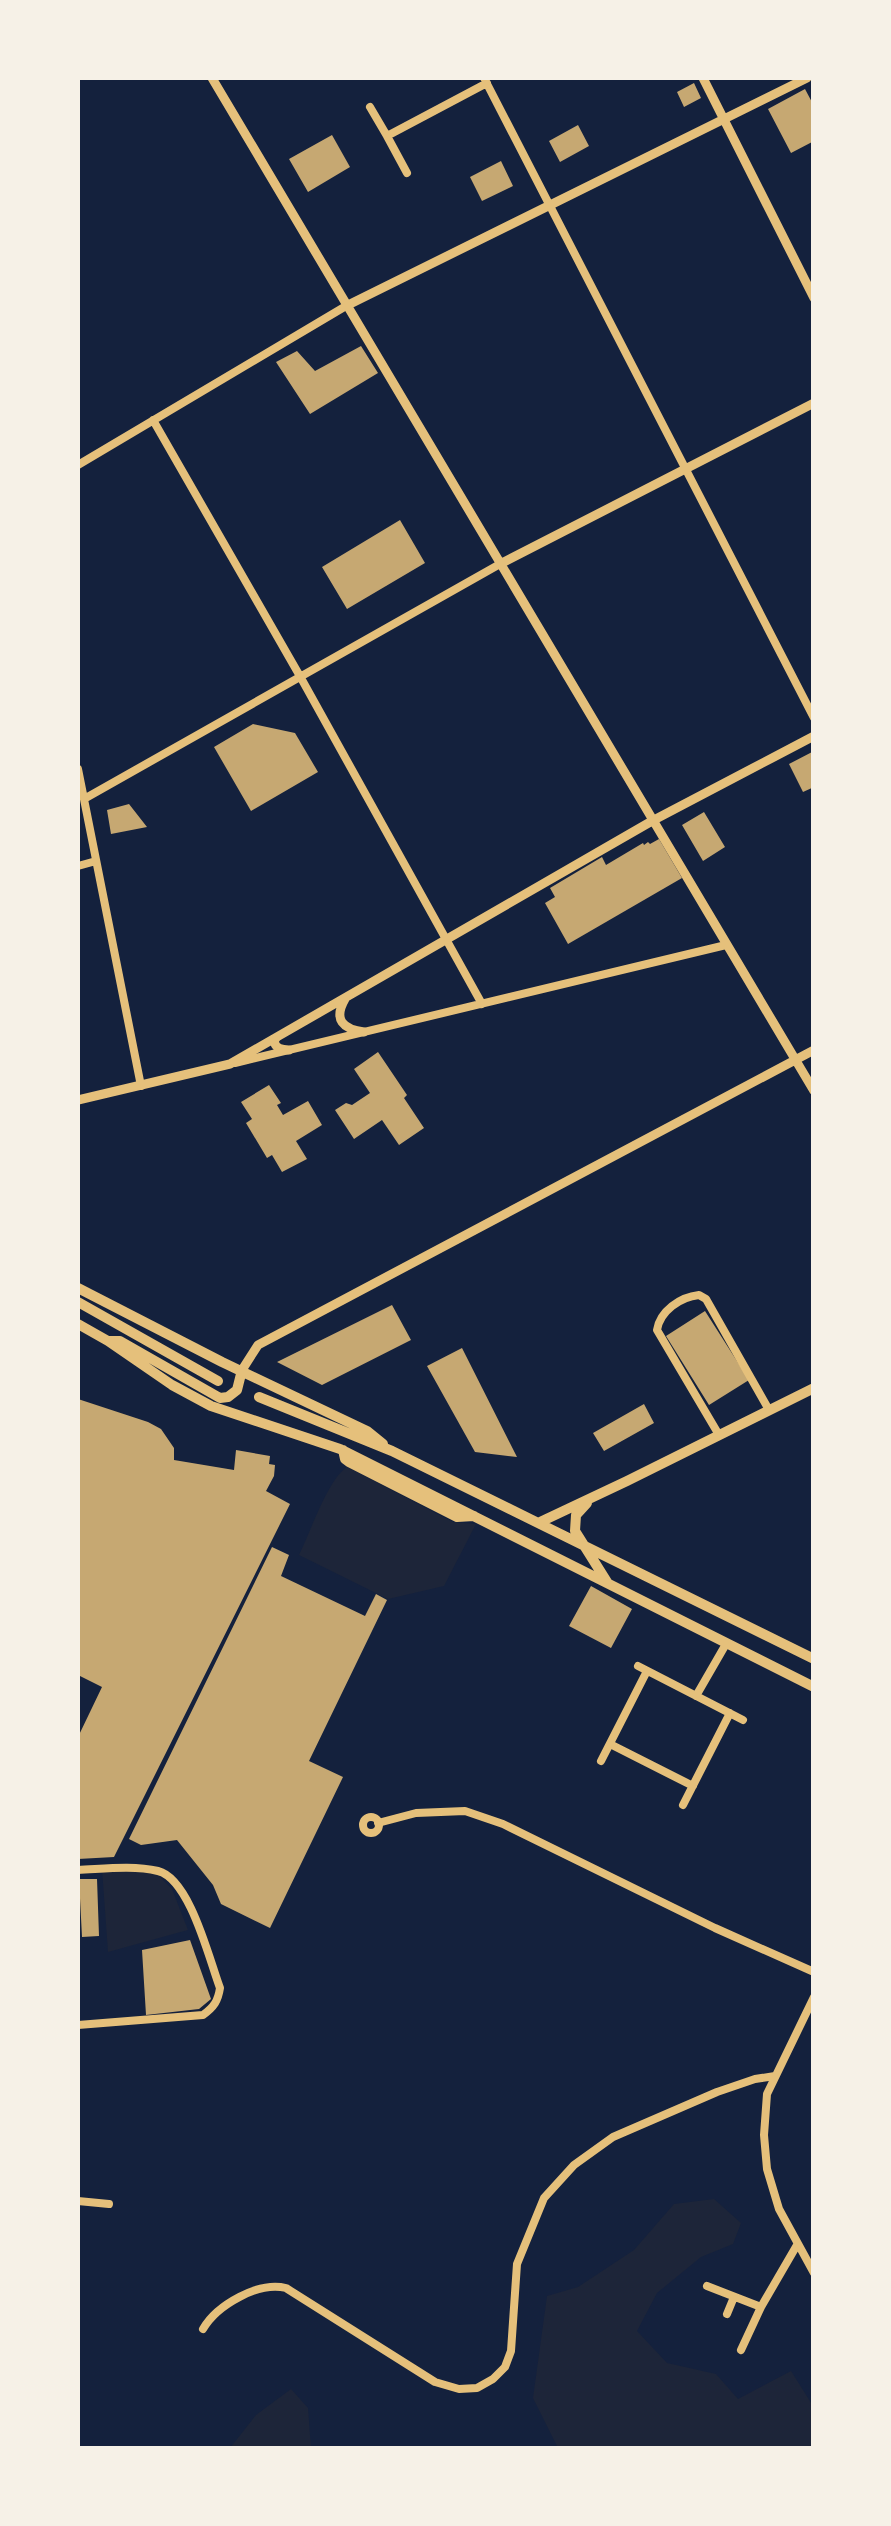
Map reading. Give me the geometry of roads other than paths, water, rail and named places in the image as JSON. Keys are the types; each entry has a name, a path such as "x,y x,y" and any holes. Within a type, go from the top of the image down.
{"main road":[{"path":"78,1288 367,1431 392,1452"},
{"path":"78,1302 218,1381"},
{"path":"78,1324 211,1406 343,1450 814,1687"},
{"path":"108,1341 120,1341 220,1398 237,1390 242,1370"},
{"path":"538,1522 814,1388"},
{"path":"259,1398 392,1452 814,1659"},
{"path":"590,1498 576,1515 574,1532 608,1584"}],"street":[{"path":"212,78 814,1091"},
{"path":"703,78 814,298"},
{"path":"78,464 346,306 807,78"},
{"path":"387,136 486,80 814,718"},
{"path":"370,107 407,173"},
{"path":"84,799 500,564 814,402"},
{"path":"153,420 482,1004"},
{"path":"230,1064 652,820 814,736"},
{"path":"78,768 142,1086"},
{"path":"78,866 96,861"},
{"path":"78,1100 726,944"},
{"path":"346,997 340,1015 342,1022 349,1030 364,1032"},
{"path":"277,1037 276,1046 289,1050"},
{"path":"242,1370 258,1345 814,1050"},
{"path":"720,1435 657,1330 666,1311 688,1296 699,1294 706,1299 769,1410"},
{"path":"258,1345 252,1363 261,1379"},
{"path":"696,1696 726,1644"},
{"path":"601,1761 643,1669 743,1720"},
{"path":"683,1805 730,1713"},
{"path":"610,1744 692,1786"},
{"path":"378,1822 416,1813 465,1811 515,1828 715,1928 814,1972"},
{"path":"78,1870 157,1871 170,1876 187,1898 220,1988 218,2000 203,2015 78,2025"},
{"path":"814,1997 774,2076 764,2118 765,2152 778,2209 814,2273"},
{"path":"203,2328 214,2314 253,2290 274,2285 286,2288 435,2382 459,2390 486,2384 500,2374 511,2351 517,2264 544,2198 574,2165 614,2137 717,2092 755,2078 774,2076"},
{"path":"78,2201 109,2204"},
{"path":"741,2350 797,2246"},
{"path":"707,2286 761,2307"},
{"path":"726,2314 734,2297"}]}
